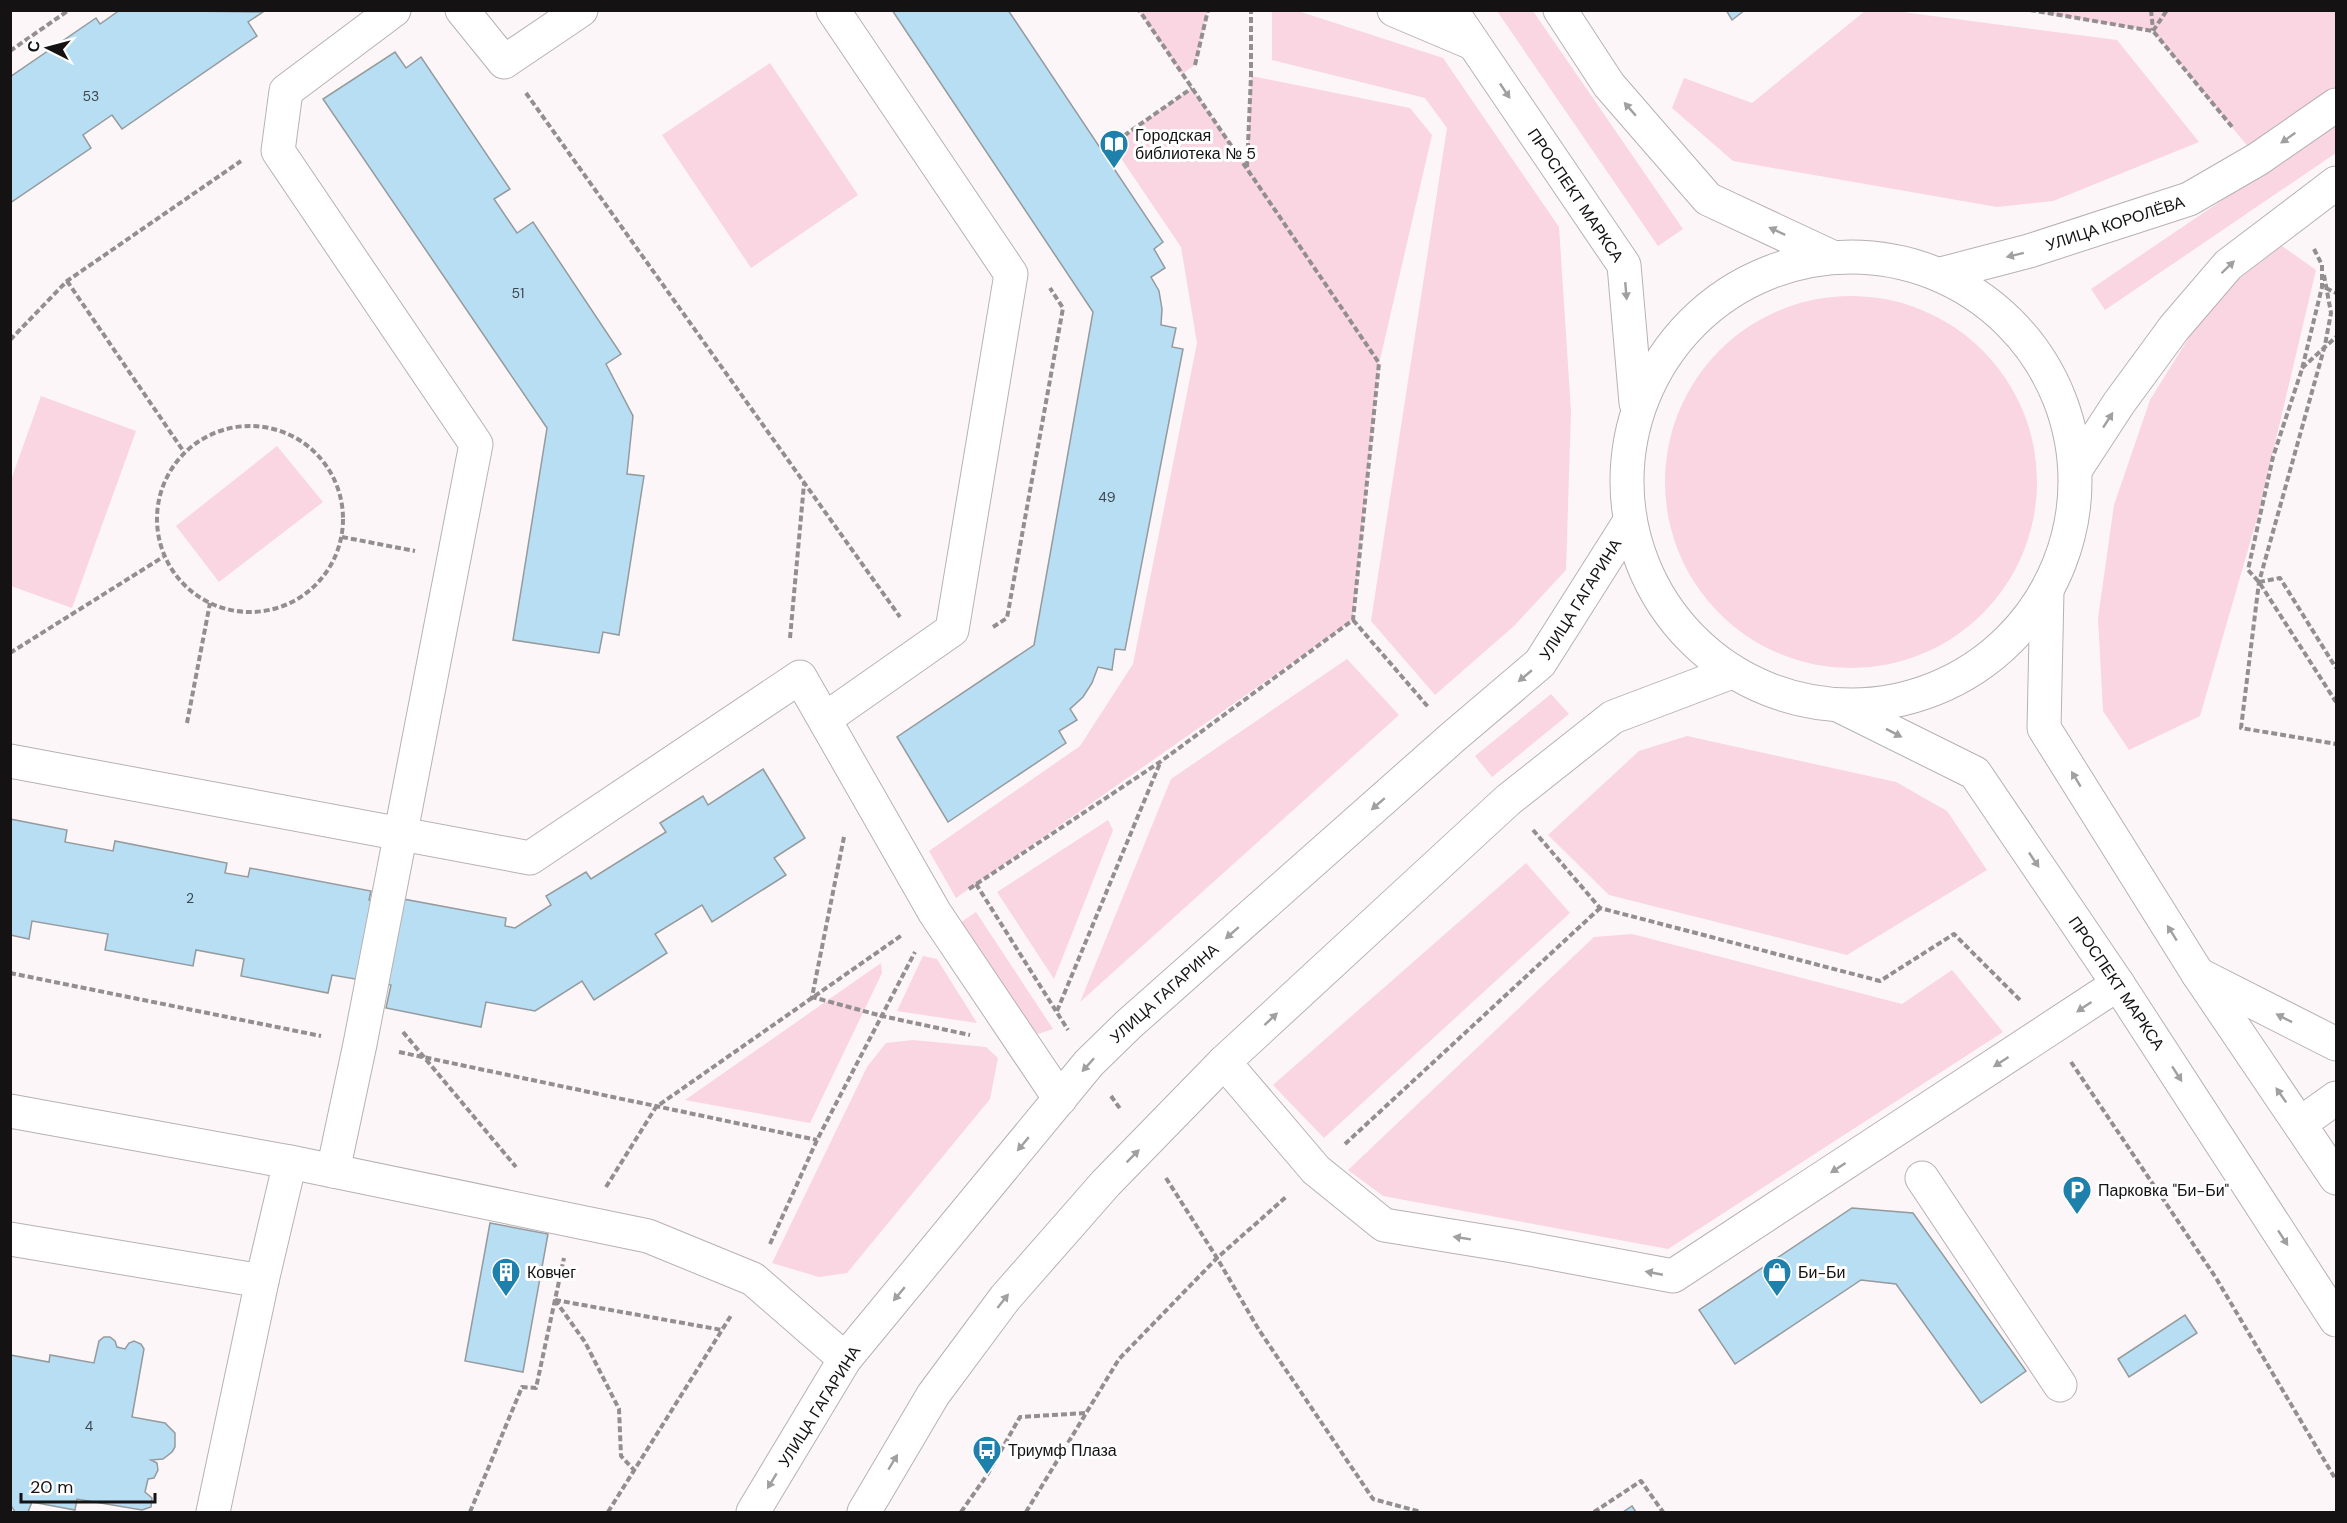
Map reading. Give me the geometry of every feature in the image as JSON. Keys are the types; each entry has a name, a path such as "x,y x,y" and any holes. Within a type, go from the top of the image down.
{"main road":[{"path":"333,1171 476,444 278,152 286,91 394,10"},
{"path":"462,10 504,62 581,10"},
{"path":"825,719 952,630 1011,274 833,10"},
{"path":"1394,10 1472,43"},
{"name":"ПРОСПЕКТ МАРКСА","path":"1451,10 1624,265 1636,403"},
{"path":"1560,10 1609,86 1708,199 1830,256"},
{"name":"УЛИЦА КОРОЛЁВА","path":"1941,274 2030,251 2189,200 2258,159 2337,105"},
{"path":"2076,469 2174,328 2228,265 2337,183"},
{"path":"1830,256 1887,258 1941,274 1995,307 2037,352 2064,408 2076,469 2071,532 2048,591 2010,640 1961,678 1904,700 1842,707 1785,697 1732,672 1683,632 1648,579 1628,524 1625,462 1636,403 1676,341 1716,300 1770,271 1830,256"},
{"name":"УЛИЦА ГАГАРИНА","path":"753,1512 845,1359 1089,1063 1129,1024 1453,737 1540,663 1628,524"},
{"path":"2048,591 2044,728 2198,974 2337,1178"},
{"path":"864,1512 933,1395 1005,1298 1106,1183 1224,1062 1508,800 1613,717 1732,672"},
{"path":"10,760 530,858 800,677 935,913 1060,1099"},
{"name":"ПРОСПЕКТ МАРКСА","path":"1842,707 1975,773 2118,984 2337,1320"},
{"path":"2198,974 2337,1044"},
{"path":"1224,1062 1316,1170 1384,1225 1673,1276 2118,984"},
{"path":"2301,1123 2337,1098"},
{"path":"10,1111 290,1162 648,1236 753,1279 845,1359"},
{"path":"213,1512 290,1162"},
{"path":"1922,1178 2060,1385"},
{"path":"10,1239 262,1281"}],"path":[{"path":"10,51 69,10"},
{"path":"1139,10 1379,363 1353,620 1453,737"},
{"path":"1195,65 1208,10"},
{"path":"1247,167 1251,10"},
{"path":"2030,10 2153,30"},
{"path":"2151,10 2153,30 2258,159"},
{"path":"2153,30 2167,10"},
{"path":"504,62 923,650"},
{"path":"1102,151 1192,88"},
{"path":"10,340 67,281 280,134"},
{"path":"2297,214 2322,265 2331,313 2325,345 2259,582 2241,728 2337,744"},
{"path":"2322,265 2322,287 2302,369 2273,457 2248,570 2259,582 2337,702"},
{"path":"67,281 184,452"},
{"path":"2322,287 2337,293"},
{"path":"2302,369 2337,337"},
{"path":"237,426 266,426 295,436 318,454 335,479 343,508 342,537 330,567 310,592 281,608 249,613 218,607 189,591 163,557 158,536 158,504 166,476 184,452 208,435 237,426"},
{"path":"785,687 804,483"},
{"path":"342,537 453,559"},
{"path":"10,653 163,557"},
{"path":"2259,582 2280,578 2337,668"},
{"path":"187,723 210,603"},
{"path":"470,1512 522,1387 536,1388 567,1246 590,1224 598,1199 656,1107 976,884 1160,762 1353,620"},
{"path":"1056,1011 1160,762"},
{"path":"812,997 850,808 868,795"},
{"path":"1508,800 1600,908 1880,981 1954,934 2050,1030 2216,1278 2337,1480"},
{"path":"976,884 1089,1063 1145,1145 1217,1258 1259,1330 1372,1499 1421,1512"},
{"path":"608,1512 753,1279 817,1140 935,913"},
{"path":"812,997 882,1016 990,1040 1012,1028"},
{"path":"367,1006 392,1019 522,1174"},
{"path":"656,1107 817,1140"},
{"path":"555,1300 722,1330"},
{"path":"555,1300 585,1342 620,1409 621,1456 634,1470"},
{"path":"961,1512 987,1474 1020,1417 1086,1413"},
{"path":"1594,1512 1641,1481 1663,1512"}],"shaded area":[{"path":"1139,11 1208,11 1195,65 1182,74"},
{"path":"1272,11 1298,11 1443,58 1559,227 1571,411 1566,570 1514,626 1435,695 1371,621 1447,128 1425,98 1272,60"},
{"path":"1497,11 1533,11 1683,229 1658,246"},
{"path":"1865,11 1895,11 2117,40 2199,142 2053,201 1997,207 1733,161 1672,108 1684,78 1752,103"},
{"path":"2030,11 2336,11 2336,105 2258,159 2153,31"},
{"path":"770,63 858,195 751,268 662,135"},
{"path":"1251,76 1410,108 1432,135 1379,364 1353,620 956,898 929,851 1080,746 1133,664 1197,343 1181,247 1112,145 1192,88 1268,198 1247,167"},
{"path":"2336,123 2336,153 2105,310 2091,289"},
{"path":"2282,246 2316,270 2258,515 2200,716 2129,750 2103,711 2098,618 2114,505 2150,400 2193,331 2235,282"},
{"path":"1851,296 1887,300 1922,311 1954,328 1982,351 2005,379 2022,411 2033,446 2037,482 2033,518 2022,553 2005,585 1982,613 1954,636 1922,653 1887,664 1851,668 1815,664 1780,653 1748,636 1720,613 1697,585 1680,553 1669,518 1665,482 1669,446 1680,411 1697,379 1720,351 1748,328 1780,311 1815,300"},
{"path":"41,396 136,431 72,608 11,586 11,480"},
{"path":"277,446 323,502 219,582 176,526"},
{"path":"1347,659 1399,715 1080,1002 1171,779"},
{"path":"1551,694 1569,714 1492,777 1475,756"},
{"path":"1687,736 1896,782 1947,811 1987,870 1847,955 1609,895 1548,835 1639,751"},
{"path":"1108,820 1113,830 1054,979 997,892"},
{"path":"1526,863 1570,913 1324,1138 1273,1085"},
{"path":"976,912 1053,1029 1038,1034 1012,1009 954,927"},
{"path":"1632,934 1902,1004 1952,970 2003,1032 1668,1249 1383,1196 1348,1170 1594,937"},
{"path":"923,956 937,959 977,1023 897,1011"},
{"path":"881,963 882,973 810,1123 685,1100"},
{"path":"913,1040 986,1047 998,1058 990,1099 847,1273 819,1277 772,1263 867,1067 886,1043"}],"building":[{"path":"120,10 263,12 248,22 257,36 122,129 112,115 83,135 91,148 10,203 10,77 96,18 100,24"},
{"path":"892,10 1008,10 1163,242 1154,249 1165,268 1151,277 1159,291 1162,309 1161,325 1176,328 1172,347 1183,349 1125,650 1115,649 1112,670 1098,667 1083,697 1070,709 1077,720 1059,731 1066,743 948,822 897,737 1034,645 1093,312"},
{"path":"1726,10 1745,10 1732,20"},
{"path":"395,52 406,68 421,57 510,189 494,199 517,233 533,222 621,354 606,364 633,416 627,474 644,476 619,635 603,632 599,653 513,640 547,428 323,99"},
{"path":"763,769 805,838 774,858 786,875 712,922 702,905 655,934 667,953 594,1000 582,981 535,1011 486,1002 481,1027 386,1008 391,985 332,975 328,993 241,976 244,959 196,950 193,966 105,950 108,934 32,921 29,939 10,935 10,819 67,830 65,842 113,851 115,841 227,863 225,873 248,877 250,868 371,891 369,900 402,906 403,899 506,918 505,926 515,928 551,905 546,896 586,872 591,879 666,832 660,823 703,796 708,805"},
{"name":"Би-Би","path":"1852,1208 1913,1213 2026,1371 1981,1403 1896,1284 1861,1280 1735,1364 1699,1310"},
{"name":"Ковчег","path":"490,1223 548,1234 523,1372 465,1361"},
{"path":"2185,1315 2197,1333 2129,1377 2118,1359"},
{"path":"104,1337 110,1337 115,1341 117,1347 125,1349 129,1343 134,1341 141,1344 144,1349 132,1417 165,1423 175,1433 175,1447 172,1452 163,1459 151,1460 157,1463 158,1470 154,1478 148,1479 145,1492 152,1498 151,1507 142,1510 77,1499 75,1510 32,1502 28,1512 15,1512 10,1504 10,1355 49,1362 50,1355 94,1363 99,1341"},
{"path":"1632,1506 1636,1512 1623,1512"}],"place":[{"name":"Городская библиотека № 5","path":"1114,170"},
{"name":"Парковка \"Би-Би\"","path":"2077,1216"},
{"name":"Ковчег","path":"506,1298"},
{"name":"Би-Би","path":"1777,1298"},
{"name":"Триумф Плаза","path":"987,1476"}]}
